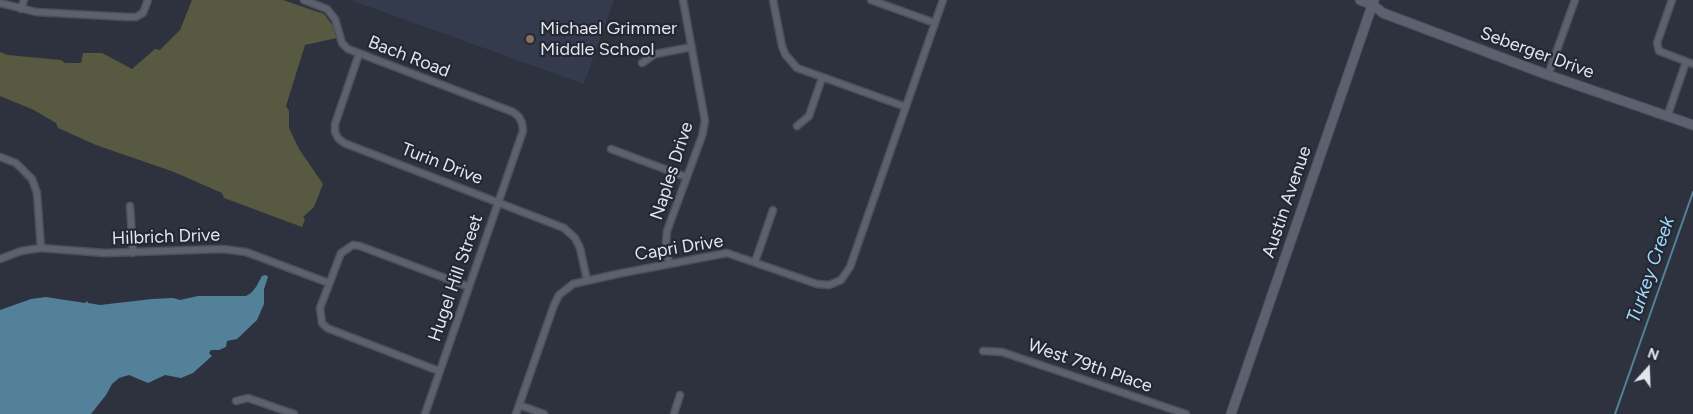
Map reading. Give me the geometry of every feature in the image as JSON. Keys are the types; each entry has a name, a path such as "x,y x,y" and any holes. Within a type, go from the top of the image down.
{"street":[{"path":"21,9 24,0"},
{"path":"0,3 36,12 136,17 142,13 148,0"},
{"name":"Bach Road","path":"304,0 327,9 335,18 342,44 348,49 513,112 522,123"},
{"name":"Naples Drive","path":"669,264 666,242 667,231 702,136 705,121 683,0"},
{"path":"773,0 786,54 797,68 906,107"},
{"path":"871,0 935,23"},
{"name":"Capri Drive","path":"516,414 554,305 559,295 573,284 727,253 823,285 836,283 847,274 943,0"},
{"name":"Seberger Drive","path":"1360,0 1373,2 1383,13 1548,75 1693,126"},
{"path":"1548,75 1575,0"},
{"path":"1667,118 1690,63 1659,51 1657,43 1672,0"},
{"name":"Austin Avenue","path":"1231,414 1373,2"},
{"path":"642,62 655,54 692,47"},
{"name":"Turin Drive","path":"359,54 334,124 338,138 344,143 564,228 575,238 580,248 587,280"},
{"path":"797,126 809,116 822,78"},
{"name":"Hugel Hill Street","path":"425,414 523,131 522,123"},
{"path":"611,149 686,178"},
{"path":"0,157 16,163 32,179 37,193 41,248"},
{"path":"130,206 133,253"},
{"path":"755,262 773,210"},
{"path":"439,371 327,328 322,322 320,308 341,253 347,247 353,245 469,287"},
{"name":"Hilbrich Drive","path":"0,259 21,251 41,248 104,253 222,249 246,252 329,283"},
{"name":"West 79th Place","path":"983,351 1002,352 1186,414"},
{"path":"674,414 680,395"},
{"path":"236,401 248,398 294,414"},
{"path":"519,405 544,414"}],"shaded area":[{"name":"Michael Grimmer Middle School","path":"350,0 614,0 584,84"}],"green space":[{"path":"192,0 283,0 324,14 333,26 337,38 305,45 286,106 289,111 289,128 299,149 323,184 314,207 303,217 305,220 302,227 224,198 222,193 174,172 96,145 58,128 56,123 34,110 0,96 0,52 8,55 61,60 65,63 81,63 83,53 102,53 132,69 155,49 160,50 180,30"}],"water":[{"path":"266,275 268,277 264,289 264,304 257,320 237,339 227,341 226,347 219,350 211,350 209,353 212,356 193,373 181,378 165,375 148,383 129,375 119,378 112,384 91,414 0,414 0,310 31,299 46,297 85,303 87,301 88,303 100,305 152,299 173,298 180,300 198,296 246,296 256,287 262,276"}],"waterway":[{"name":"Turkey Creek","path":"1615,414 1693,192"}],"place":[{"name":"Michael Grimmer Middle School","path":"530,39"}]}
